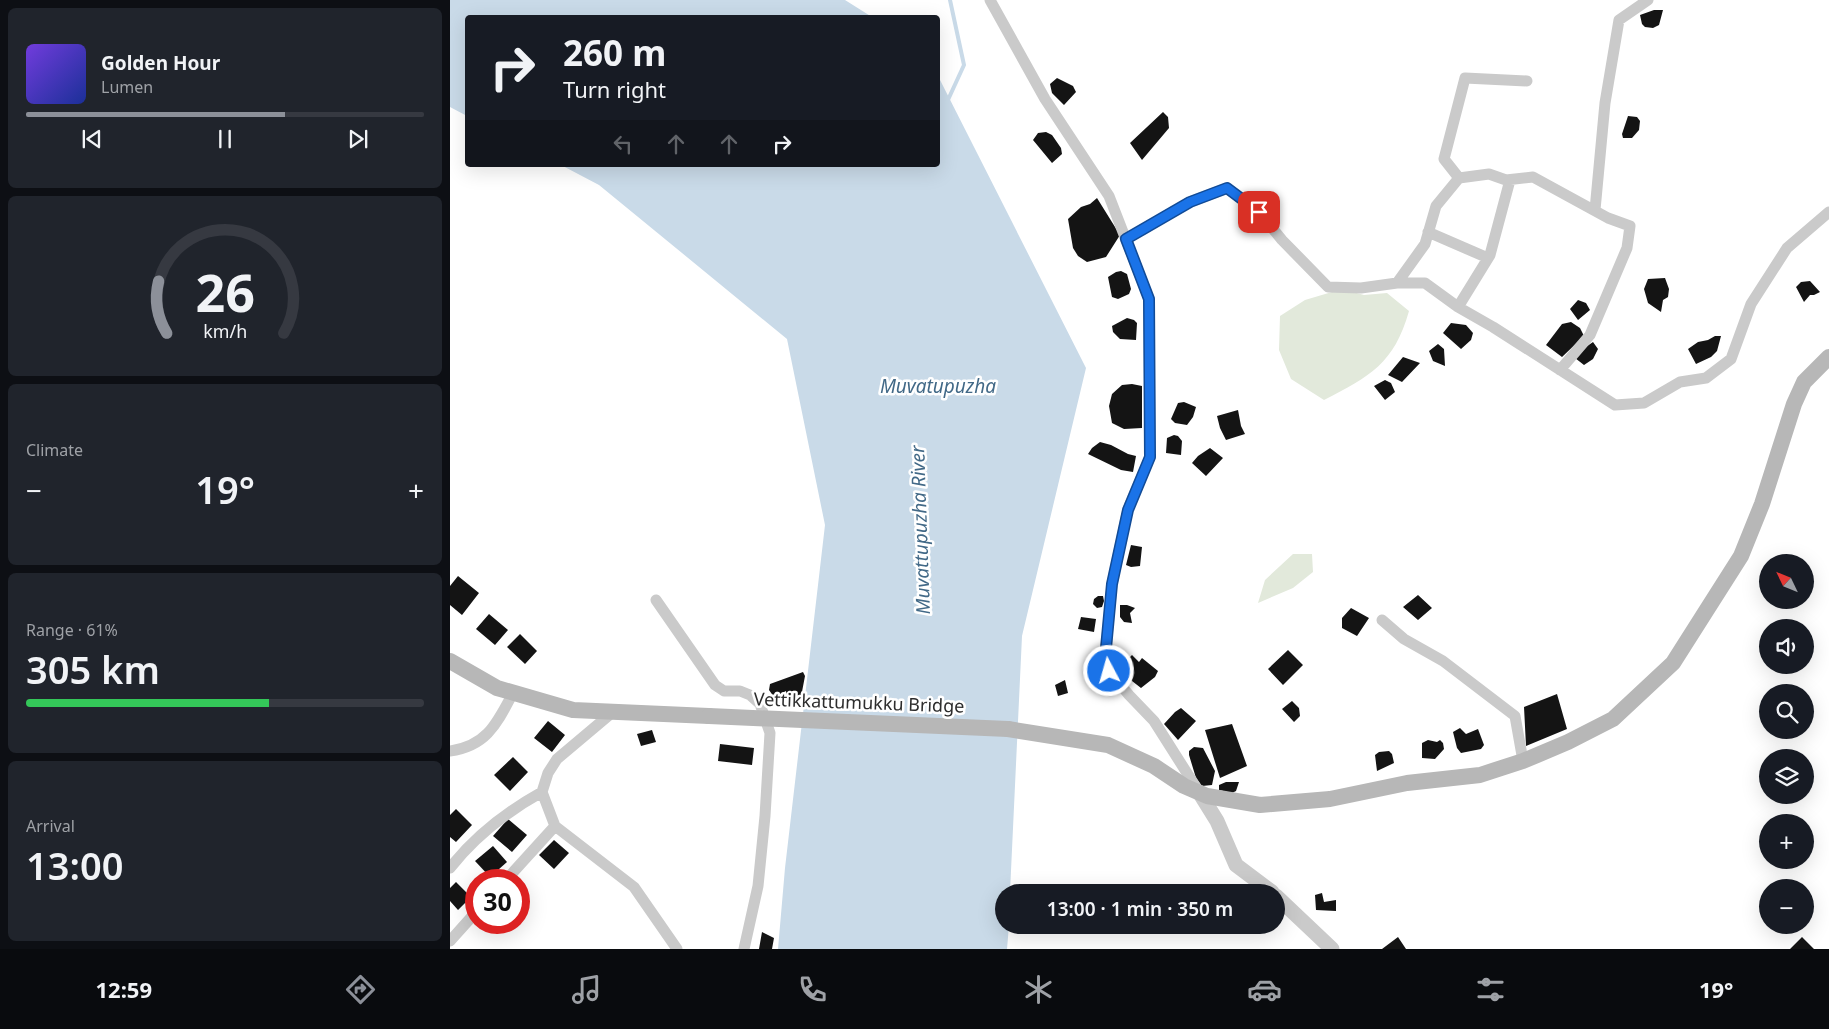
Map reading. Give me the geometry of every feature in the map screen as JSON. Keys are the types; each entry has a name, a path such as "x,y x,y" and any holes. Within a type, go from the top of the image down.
{"main road":[{"name":"Vettikkattumukku Bridge","path":"450,660 496,688 573,710 1008,729 1108,744 1154,766 1184,786 1207,796 1260,805 1330,799 1407,784 1480,775 1523,761 1568,742 1614,719 1673,663 1741,556 1762,504 1794,404 1804,382 1829,357"}],"street":[{"path":"990,0 1045,99 1109,196 1149,299 1150,457 1128,510 1112,584 1106,648 1109,671 1154,721 1217,821 1236,865 1261,884"},
{"path":"1595,210 1605,104 1619,20 1648,0"},
{"path":"1458,178 1444,159 1465,78 1527,81"},
{"path":"1397,283 1425,244 1436,206 1458,178 1489,174 1510,180 1533,177 1630,226 1627,248 1590,334 1560,370"},
{"path":"1458,307 1488,258 1510,180"},
{"path":"1126,239 1190,202 1227,188 1259,212 1282,240 1328,286 1361,288 1397,283 1425,283 1458,307 1494,327 1615,405 1644,403 1680,382 1706,378 1731,359 1751,304 1787,248 1829,212"},
{"path":"1428,232 1488,258"},
{"path":"656,600 715,685 724,691 740,691 750,695 760,704 770,733 766,816 758,886 744,949"},
{"path":"1382,620 1404,639 1443,661 1515,716 1523,761"},
{"path":"450,751 480,742 499,720 513,693"},
{"path":"614,711 557,759 548,773 542,792 555,826 634,887 677,949"},
{"path":"450,868 491,825 510,810 542,792"},
{"path":"516,869 555,826"},
{"path":"1285,905 1332,949"},
{"path":"450,941 465,924"}],"shaded area":[{"path":"1342,289 1364,295 1387,293 1409,311 1396,344 1388,356 1367,375 1324,400 1291,379 1279,350 1280,316 1305,300"},
{"path":"1293,554 1312,554 1313,572 1293,588 1258,603 1265,580"}],"water":[{"path":"450,0 845,0 869,15 465,15 465,115 450,107"},
{"name":"Muvatupuzha","path":"940,80 1086,368 1022,636 1010,884 995,884 995,934 1008,934 1007,949 778,949 785,868 825,525 787,339 599,185 565,167 940,167"}],"building":[{"path":"1654,10 1663,10 1659,25 1653,28 1645,27 1642,24 1640,15"},
{"path":"1057,78 1073,86 1076,92 1064,105 1052,93 1050,84"},
{"path":"1163,112 1168,117 1169,128 1142,160 1130,143"},
{"path":"1628,116 1637,117 1640,121 1639,130 1632,138 1623,138 1622,134"},
{"path":"1046,132 1052,135 1061,148 1062,154 1052,163 1033,140 1038,133"},
{"path":"1097,198 1120,235 1106,257 1087,262 1078,256 1073,248 1068,219 1081,207 1090,204"},
{"path":"1121,271 1127,274 1131,289 1129,294 1118,299 1112,297 1108,277"},
{"path":"1665,278 1669,289 1668,297 1663,300 1661,312 1648,303 1644,289 1648,279"},
{"path":"1810,281 1820,292 1810,295 1804,302 1796,287 1801,282"},
{"path":"1578,300 1586,303 1590,310 1578,320 1570,309"},
{"path":"1127,318 1137,323 1136,340 1120,339 1113,332 1112,326"},
{"path":"1571,322 1580,328 1584,336 1562,357 1546,345 1562,324"},
{"path":"1451,323 1466,325 1473,333 1471,340 1461,349 1443,333"},
{"path":"1715,336 1721,336 1717,351 1711,357 1696,364 1688,349 1698,342"},
{"path":"1593,342 1598,349 1593,359 1584,365 1575,358"},
{"path":"1438,344 1444,349 1445,366 1433,361 1429,351"},
{"path":"1403,357 1420,363 1402,382 1388,375"},
{"path":"1385,380 1391,383 1395,392 1385,400 1374,386"},
{"path":"1122,385 1142,386 1142,428 1124,429 1112,423 1109,406 1112,394"},
{"path":"1184,402 1196,407 1193,417 1187,425 1175,423 1171,419 1178,403"},
{"path":"1238,410 1241,426 1245,434 1226,440 1217,416"},
{"path":"1174,435 1178,436 1182,441 1181,455 1166,453 1167,438"},
{"path":"1100,442 1136,456 1133,472 1121,470 1088,454"},
{"path":"1210,448 1223,458 1206,476 1192,463 1198,456"},
{"path":"1131,545 1142,547 1140,566 1131,567 1126,565"},
{"path":"458,576 479,593 462,615 450,605 450,586"},
{"path":"1418,595 1432,608 1418,620 1403,607"},
{"path":"1098,596 1103,596 1104,601 1102,607 1097,608 1093,604 1094,599"},
{"path":"1120,605 1135,608 1130,613 1132,623 1124,622 1120,617"},
{"path":"1351,608 1369,618 1357,636 1342,628 1342,618"},
{"path":"489,614 508,630 495,645 476,629"},
{"path":"1081,617 1096,619 1094,632 1078,629"},
{"path":"520,634 537,651 525,664 507,647"},
{"path":"1288,650 1303,665 1283,685 1268,669"},
{"path":"1132,655 1139,662 1142,658 1158,671 1155,677 1141,688 1132,681 1121,666"},
{"path":"803,672 805,676 801,697 787,699 786,691 774,697 769,690 770,684"},
{"path":"1065,680 1068,693 1058,696 1055,685"},
{"path":"1557,694 1567,729 1526,746 1524,707"},
{"path":"1292,701 1299,708 1300,716 1294,722 1282,709"},
{"path":"1181,708 1196,721 1178,740 1164,724"},
{"path":"548,721 565,735 552,752 534,738"},
{"path":"1232,724 1247,766 1220,778 1205,730"},
{"path":"1460,728 1466,734 1478,729 1484,745 1481,749 1461,753 1457,748 1453,732"},
{"path":"652,730 656,742 641,746 637,734"},
{"path":"1428,740 1437,742 1440,740 1443,743 1444,749 1435,759 1422,758 1422,743"},
{"path":"720,744 754,748 752,765 718,761"},
{"path":"1194,747 1203,748 1215,771 1212,785 1202,786 1196,778 1189,755 1189,751"},
{"path":"1389,751 1392,754 1394,763 1377,771 1375,755 1379,752"},
{"path":"513,757 528,772 510,791 494,775"},
{"path":"1226,782 1239,782 1236,791 1232,793 1219,790 1219,785"},
{"path":"456,809 472,825 456,842 450,837 450,815"},
{"path":"508,819 527,835 512,852 493,836"},
{"path":"554,840 569,853 554,869 539,855"},
{"path":"493,846 507,862 499,869 482,869 475,861"},
{"path":"456,882 465,891 465,903 458,910 450,901 450,888"},
{"path":"1322,893 1324,902 1336,900 1336,911 1316,910 1315,895"},
{"path":"762,932 774,938 772,949 759,949"},
{"path":"1398,937 1406,949 1382,949"},
{"path":"1802,937 1814,949 1790,949"}],"waterway":[{"path":"947,102 964,65 950,0"}],"route":[{"path":"1109,671 1106,648 1112,584 1128,510 1150,457 1149,299 1126,239 1190,202 1227,188 1259,212"}],"water label":[{"name":"Muvattupuzha River","path":"920,530"}]}
